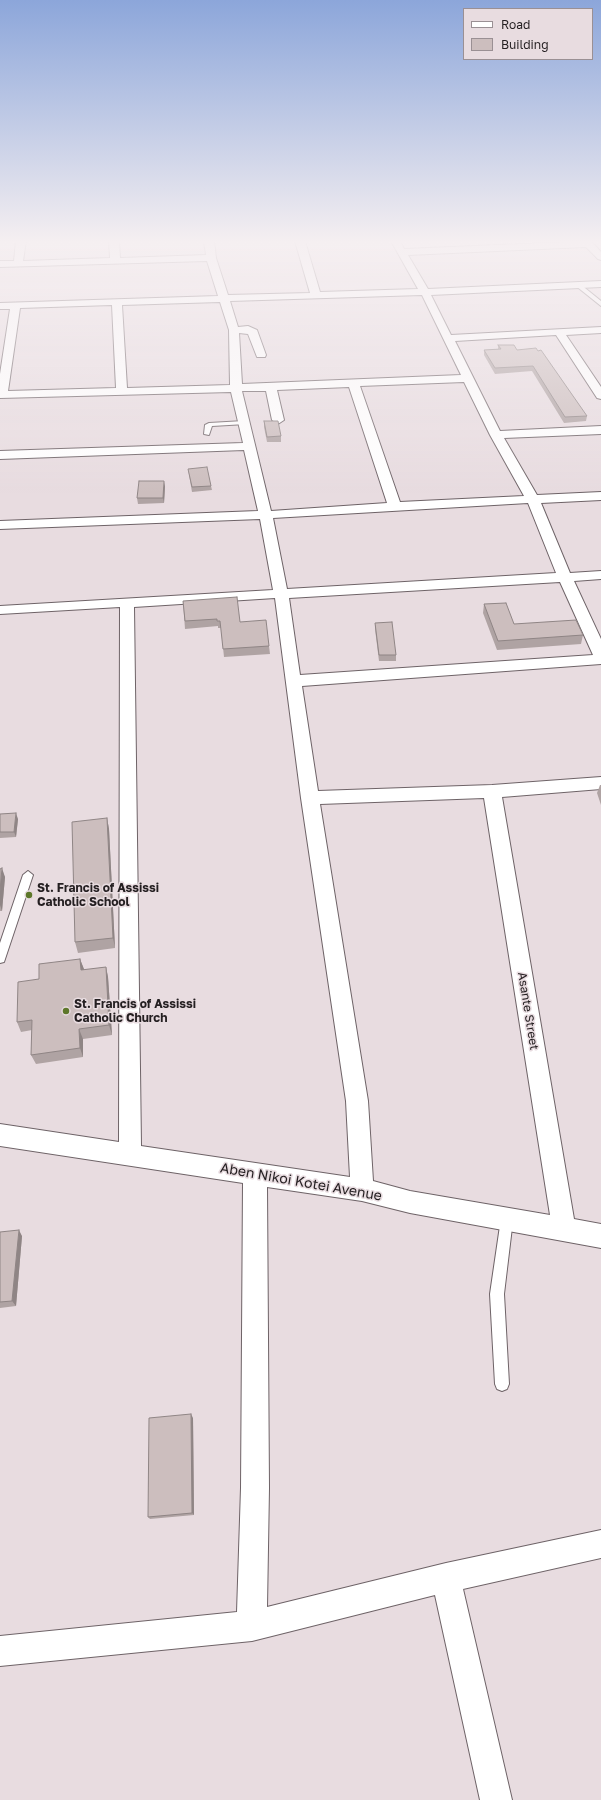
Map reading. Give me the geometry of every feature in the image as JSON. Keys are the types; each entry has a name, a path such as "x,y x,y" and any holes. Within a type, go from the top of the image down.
{"street":[{"path":"12,325 1,395 271,387 353,382 468,378"},
{"path":"118,325 122,391"},
{"path":"232,325 234,330 236,388 264,515 272,544 295,681 310,798 357,1101 362,1190"},
{"path":"442,325 496,436 532,500 601,655"},
{"path":"234,330 251,330 260,355"},
{"path":"448,338 601,330"},
{"path":"559,332 601,396"},
{"path":"353,382 395,506"},
{"path":"271,387 278,420"},
{"path":"496,436 601,430"},
{"path":"0,455 250,446"},
{"path":"0,525 264,515 395,506 601,496"},
{"path":"0,610 601,576"},
{"path":"127,602 130,1155"},
{"path":"295,681 601,659"},
{"path":"310,798 492,791 601,783"},
{"name":"Asante Street","path":"492,791 564,1230"},
{"name":"Aben Nikoi Kotei Avenue","path":"0,1135 362,1190 410,1202 601,1236"},
{"path":"252,1626 255,1488 255,1173"},
{"path":"0,1651 252,1626 446,1578 601,1544"},
{"path":"446,1578 496,1800"}],"lane":[{"path":"207,434 208,425 211,424 244,423"},
{"path":"0,959 28,875"},
{"path":"502,1384 497,1294 507,1219"}],"building":[{"path":"498,345 514,345 517,350 536,348 538,351 541,350 587,416 565,417 533,366 495,368 484,350 501,349"},
{"path":"264,421 278,421 281,436 267,437"},
{"path":"207,467 211,486 192,487 188,469"},
{"path":"139,481 164,481 163,498 137,498"},
{"path":"237,597 240,622 266,620 269,646 223,649 220,621 217,621 217,619 185,621 183,601"},
{"path":"506,603 514,624 576,620 583,635 498,641 484,604"},
{"path":"392,622 396,655 379,655 375,623"},
{"path":"16,813 14,832 0,832 0,814"},
{"path":"107,818 113,938 75,942 72,822"},
{"path":"2,868 0,891 0,869"},
{"name":"St. Francis of Assissi Catholic Church","path":"80,959 81,970 106,967 109,1025 79,1029 80,1048 31,1055 32,1020 17,1022 18,982 39,979 39,964"},
{"path":"19,1230 12,1301 0,1302 0,1232"},
{"path":"191,1414 192,1513 148,1517 149,1418"}],"place":[{"name":"St. Francis of Assissi Catholic School","path":"29,895"},
{"name":"St. Francis of Assissi Catholic Church","path":"66,1011"}]}
